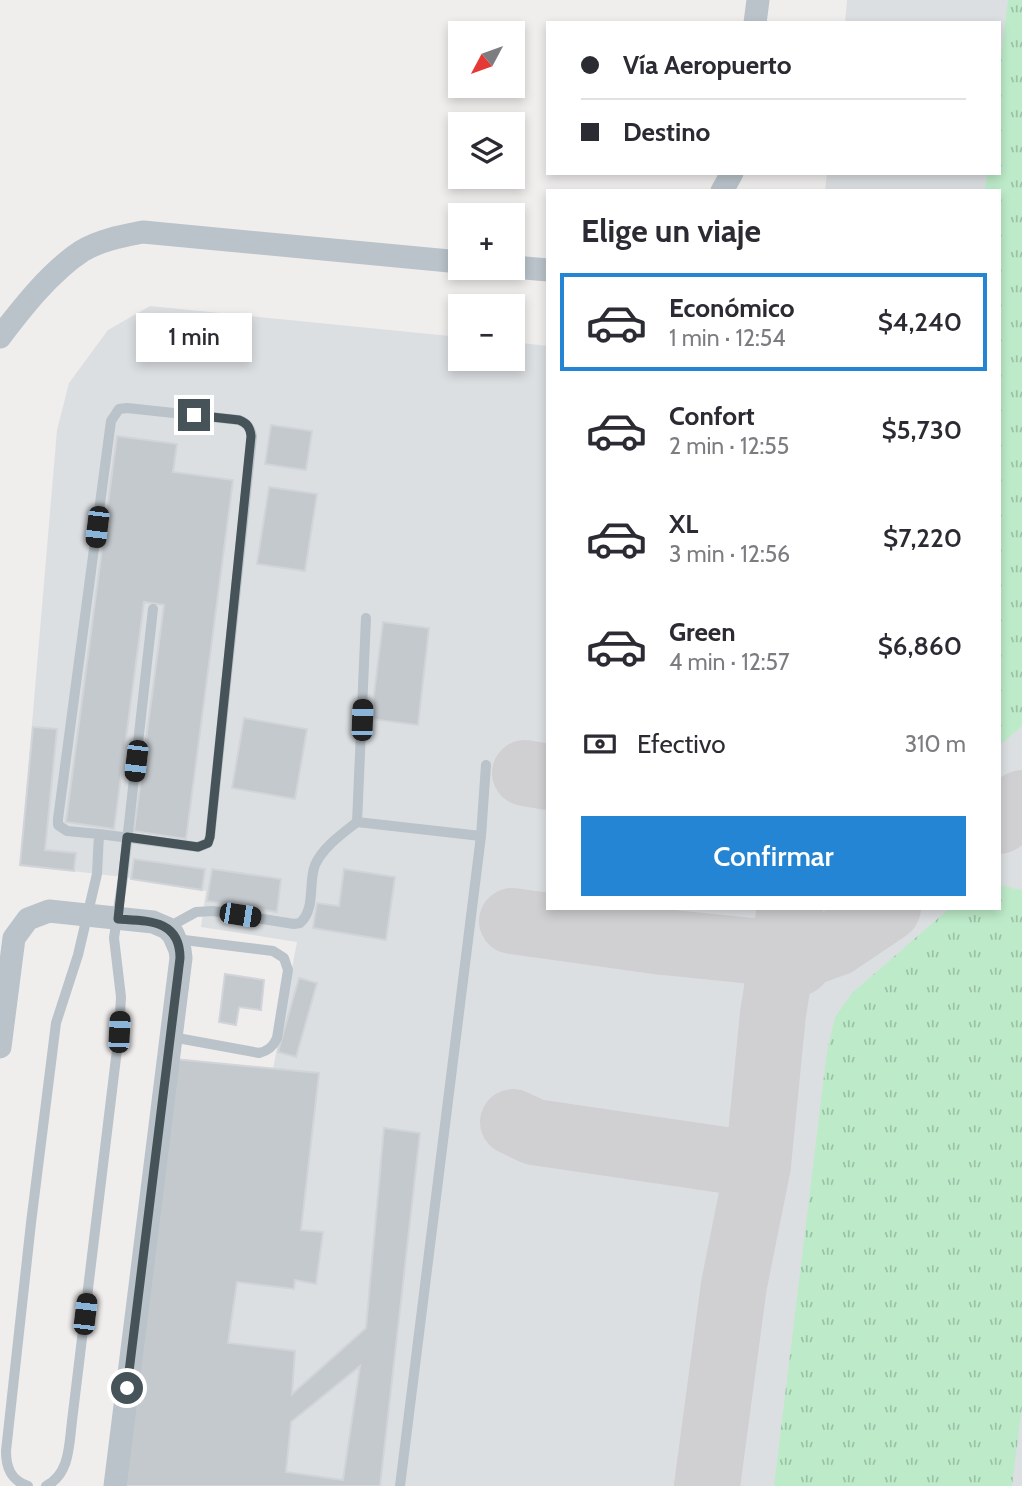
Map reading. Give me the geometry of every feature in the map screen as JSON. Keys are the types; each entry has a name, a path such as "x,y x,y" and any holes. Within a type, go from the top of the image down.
{"street":[{"path":"755,21 758,0"},
{"path":"0,337 50,279 82,251 113,238 143,232 448,261"},
{"path":"525,268 546,270"},
{"path":"0,1047 14,938 20,927 38,913 49,911 153,922 172,934 180,958 172,1037 115,1486"}],"lane":[{"path":"127,408 239,420 251,429 251,436 208,843 198,847 99,834 67,831 58,824 58,819 111,421 119,409 127,408"},
{"path":"46,1486 62,1472 68,1455 119,1032 121,997 114,956 114,938 153,609"},
{"path":"172,934 196,912 213,911 294,924 300,923 308,912 312,877 321,854 357,822 366,618"},
{"path":"400,1486 481,836 486,765"},
{"path":"357,822 481,836"},
{"path":"28,1486 11,1475 6,1463 6,1451 56,1023 78,955 97,874 99,834"},
{"path":"172,934 273,951 284,958 288,970 277,1038 275,1044 265,1052 258,1053 172,1037"}],"shaded area":[{"path":"847,0 1022,0 1022,1486 121,1486 273,1069 297,942 201,927 206,891 123,877 20,865 57,430 69,383 108,330 150,306 448,336 448,371 525,371 525,343 546,346 546,910 1001,910 1001,189 825,189 827,175 1001,175 1001,21 845,21"}],"green space":[{"path":"1008,0 1022,0 1022,726 1001,744 1001,189 985,189 987,175 1001,175 1001,57"},
{"path":"1001,885 1022,890 1022,1406 1012,1486 774,1486 827,1051 835,1017 852,993 948,910 1001,910"}],"building":[{"path":"271,425 312,431 306,470 265,464"},
{"path":"117,436 177,444 173,472 233,480 186,839 134,831 164,605 144,602 114,829 66,822"},
{"path":"269,487 317,494 305,571 257,564"},
{"path":"383,622 429,628 418,725 371,719"},
{"path":"244,718 307,729 295,799 232,788"},
{"path":"33,727 57,729 45,850 76,853 74,871 20,865"},
{"path":"134,859 205,869 202,890 131,879"},
{"path":"212,869 281,879 277,912 207,901"},
{"path":"344,869 395,877 386,940 313,928 317,903 339,906"},
{"path":"225,974 264,980 261,1010 239,1007 236,1025 219,1022"},
{"path":"299,978 317,983 296,1057 278,1052"},
{"path":"174,1059 319,1073 301,1230 323,1232 316,1284 295,1280 294,1289 237,1282 228,1343 295,1351 292,1394 366,1328 384,1128 420,1133 380,1486 121,1486","holes":["360,1366 343,1480 286,1472 291,1422"]}],"taxiway":[{"path":"525,773 546,777"},
{"path":"1001,819 1022,803"},
{"path":"707,1486 734,1285 758,1165 773,1014 790,910"},
{"path":"798,963 806,954 836,943 885,910"},
{"path":"512,921 663,942 783,954 836,943"},
{"path":"513,1122 534,1132 758,1165"}],"route":[{"path":"127,1388 180,958 176,939 167,928 153,922 118,919 127,837 198,847 208,843 210,837 251,436 251,429 239,420 194,415"}]}
